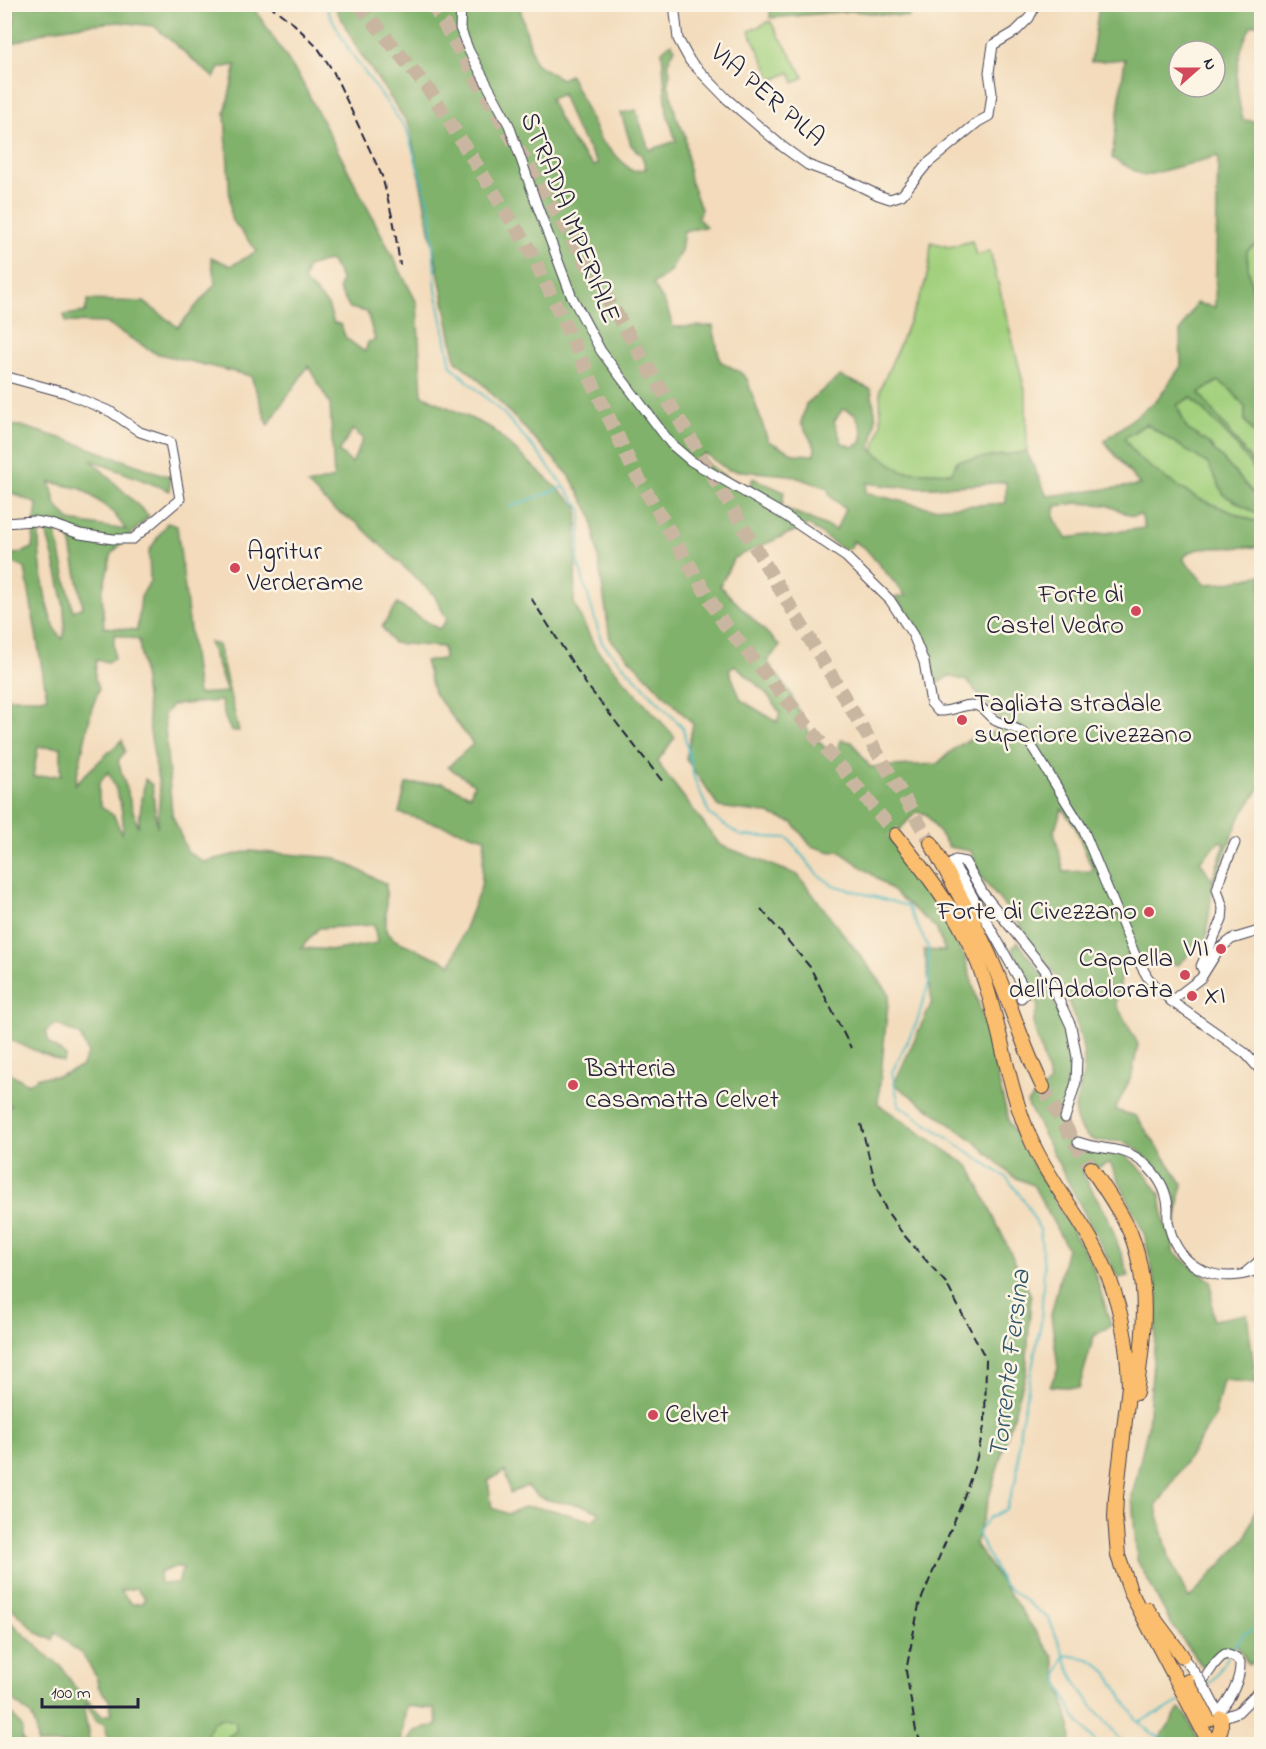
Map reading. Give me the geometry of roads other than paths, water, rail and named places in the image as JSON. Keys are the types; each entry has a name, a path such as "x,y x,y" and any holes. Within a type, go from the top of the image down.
{"highway":[{"path":"896,835 935,884 964,934 984,981 1014,1094 1031,1141 1048,1174 1097,1250 1118,1304 1127,1346 1130,1386 1116,1497 1118,1557 1131,1593 1187,1678"},
{"path":"931,843 966,908 1003,987 1043,1087"},
{"path":"966,908 996,954 1016,995 1021,998"},
{"path":"1091,1168 1129,1231 1141,1267 1143,1283 1143,1339 1123,1496 1125,1554 1147,1609 1199,1699 1215,1743"},
{"path":"1147,1609 1182,1656"},
{"path":"1215,1743 1221,1728 1220,1715"}],"street":[{"name":"STRADA IMPERIALE","path":"460,4 460,28 469,51 509,125 571,295 601,351 671,444 691,461 784,515 846,557 890,600 913,635 924,662 932,703 938,711 948,712 972,705 981,707 995,720 1023,732 1083,829 1135,955 1148,978 1171,1001"},
{"name":"VIA PER PILA","path":"674,4 678,39 690,61 727,99 783,147 808,165 890,199 902,195 927,164 978,122 989,116 992,93 989,72 993,45 1015,32 1029,18 1036,4"},
{"path":"4,376 66,393 111,412 140,432 170,442 180,499 133,539 113,539 80,534 34,521 4,523"},
{"path":"1204,972 1201,966 1223,914 1218,889 1219,880 1235,843"},
{"path":"1021,998 1025,994 1024,988 964,880 954,867 952,863 955,860 965,862 982,893 1045,970 1071,1026 1077,1058 1076,1082 1065,1118"},
{"path":"1262,930 1232,939 1219,949 1201,978 1171,1001 1245,1053 1262,1072"},
{"path":"1078,1142 1094,1148 1124,1150 1142,1161 1155,1175 1167,1196 1168,1225 1183,1257 1196,1267 1209,1274 1222,1276 1243,1274 1262,1268"},
{"path":"1243,1274 1262,1256"},
{"path":"1187,1678 1203,1681 1216,1659 1230,1655 1240,1662 1238,1678 1220,1715"},
{"path":"1182,1656 1187,1678 1199,1699 1220,1715 1238,1712 1262,1688"}],"waterway":[{"name":"Torrente Fersina","path":"324,4 350,52 407,130 431,213 436,290 451,366 505,415 582,510 578,562 602,643 683,728 694,778 710,815 741,836 788,838 817,874 833,885 907,906 928,947 929,982 917,1022 892,1072 899,1105 1007,1178 1025,1202 1040,1230 1044,1267 1041,1323 1020,1428 1017,1476 1006,1509 989,1518 977,1533 1003,1584 1049,1619 1064,1655 1057,1679 1074,1716 1098,1744"},
{"path":"510,507 564,487"},
{"path":"1230,1652 1245,1633 1262,1626"},
{"path":"1124,1744 1083,1693 1064,1655 1088,1659 1096,1663 1110,1677 1141,1725 1170,1744"},
{"path":"1206,1685 1212,1681 1228,1657"},
{"path":"1138,1722 1180,1701"}],"tunnel":[{"path":"359,4 432,94 531,252 633,469 723,622 896,835"},
{"path":"432,4 931,843"},
{"path":"1043,1087 1091,1168"},
{"path":"1065,1118 1068,1131 1078,1142"}],"railway":[{"path":"268,4 294,24 318,48 333,71 382,176 394,224 400,265"},
{"path":"531,598 586,684 663,782"},
{"path":"761,909 810,967 851,1048"},
{"path":"861,1124 876,1186 886,1210 903,1234 946,1283 986,1359 985,1423 975,1465 961,1505 919,1605 906,1671 916,1731 922,1744"}],"place":[{"name":"Agritur Verderame","path":"235,568"},
{"name":"Forte di Castel Vedro","path":"1136,611"},
{"name":"Tagliata stradale superiore Civezzano","path":"962,720"},
{"name":"Forte di Civezzano","path":"1149,912"},
{"name":"VII","path":"1221,949"},
{"name":"Cappella dell'Addolorata","path":"1185,975"},
{"name":"XI","path":"1192,996"},
{"name":"Batteria casamatta Celvet","path":"573,1085"},
{"name":"Celvet","path":"653,1415"}]}
